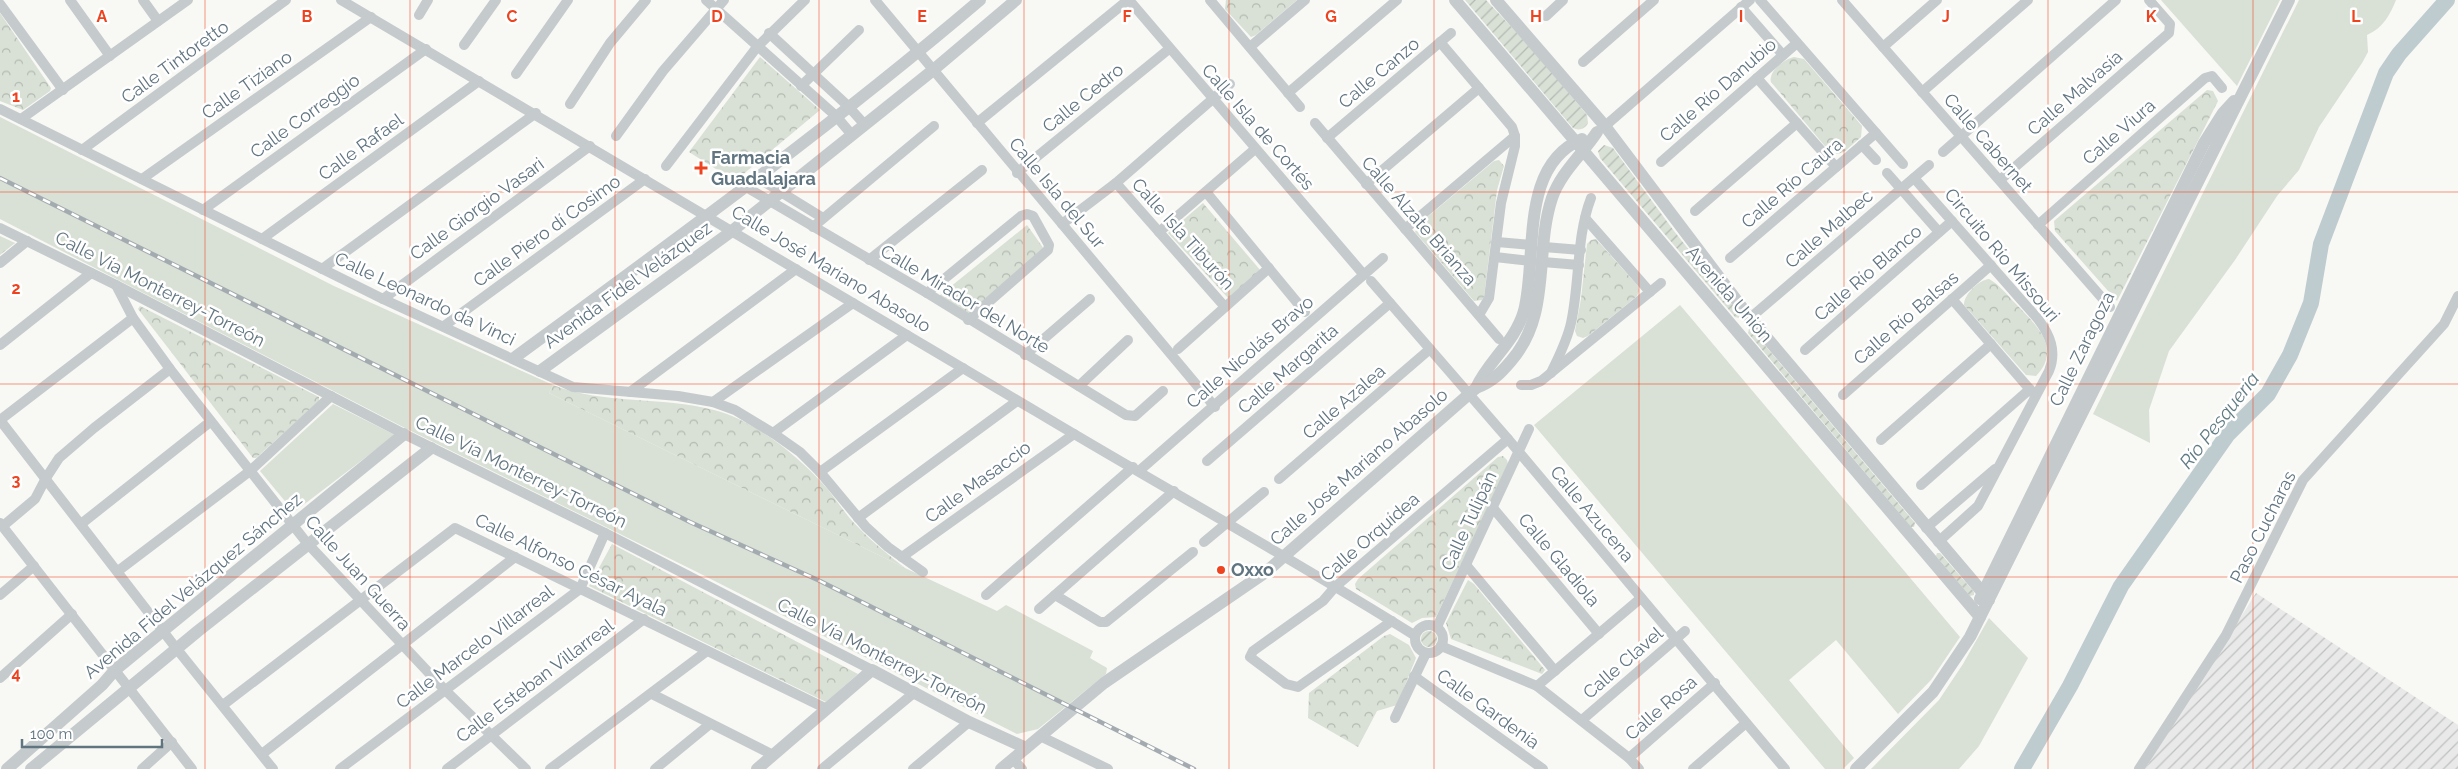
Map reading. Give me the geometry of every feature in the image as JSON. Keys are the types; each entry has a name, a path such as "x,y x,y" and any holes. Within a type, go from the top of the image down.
{"street":[{"path":"70,0 110,56"},
{"path":"143,0 158,21"},
{"path":"20,119 188,0"},
{"name":"Calle Tintoretto","path":"82,150 286,0"},
{"name":"Calle José Mariano Abasolo","path":"341,0 536,113 1017,401 1283,555 1414,635"},
{"path":"419,15 428,0"},
{"path":"464,46 496,0"},
{"path":"516,74 568,0"},
{"path":"570,104 610,43 646,0"},
{"path":"706,0 836,116 852,135"},
{"path":"616,136 662,70 724,0"},
{"path":"666,166 757,47 769,33 805,0"},
{"name":"Calle Isla del Sur","path":"875,0 1017,173 1215,407"},
{"name":"Avenida Fidel Velázquez","path":"514,358 758,178 848,106 918,54 980,0"},
{"name":"Avenida Fidel Velázquez","path":"540,371 732,231 932,71 1016,0"},
{"path":"977,123 1128,0"},
{"name":"Calle Isla de Cortés","path":"1128,0 1212,100 1368,278"},
{"path":"1250,47 1305,0"},
{"path":"1288,93 1397,0"},
{"name":"Avenida Unión","path":"1455,0 1978,614"},
{"name":"Avenida Unión","path":"1496,0 1601,129 1750,318 1966,576 1986,596"},
{"path":"1546,16 1563,0"},
{"path":"1583,62 1654,0"},
{"name":"Calle José Mariano Abasolo","path":"1472,391 1491,383 1515,357 1524,344 1537,307 1548,215 1553,195 1563,175 1584,152 1601,129 1750,0"},
{"path":"1760,0 1903,164"},
{"path":"1883,47 1937,0"},
{"path":"1922,92 2028,0"},
{"path":"1943,152 2116,0"},
{"name":"Calle Malvasía","path":"2000,180 2170,30 2170,24 2149,0"},
{"name":"Calle Zaragoza","path":"1986,596 1992,571 2290,0"},
{"path":"1213,1 1300,107"},
{"name":"Calle Cabernet","path":"1844,1 2110,307"},
{"path":"0,4 62,90"},
{"path":"1741,8 1783,55"},
{"name":"Calle Tiziano","path":"142,179 371,17"},
{"path":"801,86 859,30"},
{"path":"769,33 848,106 865,125"},
{"name":"Calle Canzo","path":"1327,138 1451,33"},
{"path":"1440,42 1512,127 1515,136 1514,150 1501,203 1489,298 1479,315"},
{"name":"Calle Río Danubio","path":"1661,162 1797,43"},
{"name":"Calle Correggio","path":"203,210 426,49"},
{"name":"Calle Cedro","path":"1017,173 1169,49"},
{"name":"Calle Viura","path":"2038,225 2205,78 2212,76 2222,88"},
{"path":"1757,78 1836,167"},
{"name":"Calle Rafael","path":"262,239 479,81"},
{"path":"1062,224 1116,183 1230,84"},
{"path":"1366,184 1479,88"},
{"name":"Calle Leonardo da Vinci","path":"0,109 383,299 573,386 670,395 713,402 735,410 800,452 820,472 878,539 923,572"},
{"path":"322,269 536,113"},
{"name":"Calle Alzate Brianza","path":"1314,123 1499,339"},
{"path":"1695,211 1797,123"},
{"path":"812,227 934,126"},
{"name":"Calle José Mariano Abasolo","path":"1001,769 1020,766 1026,748 1104,683 1266,572 1283,555 1472,391 1483,373 1510,342 1520,321 1525,302 1539,191 1552,165 1574,142 1601,129"},
{"name":"Calle Río Caura","path":"1730,258 1876,133"},
{"path":"1405,229 1515,136"},
{"path":"1862,145 1876,160"},
{"name":"Calle Giorgio Vasari","path":"383,299 590,146"},
{"path":"1159,232 1255,149"},
{"name":"Calle Malbec","path":"1750,318 1929,165"},
{"path":"869,260 982,170"},
{"name":"Circuito Río Missouri","path":"1886,173 1939,232"},
{"path":"758,178 823,218"},
{"name":"Circuito Río Missouri","path":"1914,178 2038,318 2051,341 2051,365 2033,392 2000,465 1978,506 1938,542"},
{"name":"Calle Piero dí Cosimo","path":"444,326 644,179"},
{"name":"Calle Isla Tiburón","path":"1116,183 1226,307"},
{"name":"Calle Mirador del Norte","path":"746,187 768,202 927,294 1025,355 1132,417 1163,391"},
{"path":"1539,191 1553,195"},
{"path":"1206,192 1305,312"},
{"path":"1551,372 1563,349 1571,324 1585,218 1591,198"},
{"path":"927,294 1018,218 1027,214 1036,220 1049,248 968,320"},
{"path":"1585,218 1650,292"},
{"name":"Calle Río Blanco","path":"1805,350 1952,221"},
{"name":"Calle Vía Monterrey-Torreón","path":"0,228 116,285 404,434 605,532 970,722 1026,748"},
{"path":"0,263 27,241"},
{"path":"1497,242 1581,250"},
{"path":"1495,257 1579,265"},
{"name":"Calle Nicolás Bravo","path":"986,595 1136,469 1215,407 1368,278 1383,258"},
{"name":"Calle Río Balsas","path":"1843,395 1991,265"},
{"path":"1178,349 1269,268"},
{"path":"630,392 796,269"},
{"path":"0,345 91,273"},
{"name":"Calle Azucena","path":"1368,278 1430,348 1472,391 1508,439 1715,683 1746,724 1785,769"},
{"path":"1521,385 1536,384 1661,283"},
{"name":"Calle Juan Guerra","path":"116,285 133,318 170,369 307,543 358,600 445,690 526,769"},
{"name":"Paso Cucharas","path":"2140,769 2226,635 2303,480 2444,324 2458,296"},
{"path":"1025,355 1090,299"},
{"path":"1921,485 2033,392 1952,299"},
{"path":"713,402 854,303"},
{"name":"Calle Margarita","path":"1208,461 1390,303"},
{"path":"133,318 0,420 176,648 273,769"},
{"path":"1737,330 1750,318"},
{"name":"Calle Zaragoza","path":"1856,769 1933,692 1970,637 1986,596 2121,324"},
{"path":"773,433 907,335"},
{"path":"1079,386 1128,340"},
{"path":"1881,440 1990,344"},
{"name":"Calle Azalea","path":"1279,479 1430,348"},
{"path":"820,472 963,368"},
{"path":"170,369 59,458 35,499 2,524 192,769"},
{"path":"118,571 250,471 331,396"},
{"path":"858,518 1017,401"},
{"path":"82,524 210,422"},
{"name":"Calle Tulipán","path":"1438,627 1520,453 1529,429"},
{"name":"Avenida Fidel Velázquez Sánchez","path":"7,769 102,685 115,670 162,630 293,526 404,434"},
{"name":"Calle Masaccio","path":"902,557 1074,434"},
{"name":"Calle Orquídea","path":"1392,621 1298,687 1286,684 1252,660 1250,655 1323,601 1336,587 1508,439"},
{"name":"Avenida Fidel Velázquez Sánchez","path":"30,769 307,543 432,448"},
{"name":"Circuito Río Missouri","path":"1926,528 2000,465"},
{"path":"1038,609 1174,491"},
{"path":"1204,542 1264,492"},
{"name":"Calle Gladiola","path":"1493,508 1599,634"},
{"name":"Calle Alfonso César Ayala","path":"223,705 358,600 456,528 826,709"},
{"path":"1914,539 1926,528"},
{"name":"Calle Marcelo Villarreal","path":"340,769 580,589 605,532"},
{"path":"1925,552 1938,542"},
{"path":"1055,595 1100,622 1106,622 1193,552"},
{"path":"262,754 515,557"},
{"path":"1466,565 1555,671"},
{"path":"0,595 34,566"},
{"path":"1966,576 1980,577 1992,571"},
{"path":"1537,686 1641,598"},
{"path":"0,678 72,614"},
{"name":"Calle Esteban Villarreal","path":"446,769 644,620"},
{"path":"1424,625 1438,627 1442,634 1441,646 1435,652 1426,653 1418,648 1414,635 1424,625"},
{"name":"Calle Clavel","path":"1582,720 1685,631"},
{"path":"1441,646 1537,686 1629,758 1639,769"},
{"path":"550,769 707,651"},
{"path":"1395,718 1426,653"},
{"path":"757,769 872,670"},
{"name":"Calle Gardenía","path":"1414,676 1543,769"},
{"name":"Calle Rosa","path":"1629,758 1715,683"},
{"path":"822,769 914,692"},
{"path":"652,694 773,755"},
{"path":"913,769 970,722"},
{"path":"655,769 710,724"},
{"path":"1693,769 1746,724"},
{"path":"1040,736 1108,769"},
{"path":"142,769 172,742"}],"shaded area":[{"path":"2256,593 2458,725 2458,769 2145,769"}],"green space":[{"path":"1226,0 1297,0 1256,35 1251,37 1225,9"},
{"path":"1465,0 1486,0 1533,50 1587,115 1588,123 1584,128 1573,128"},
{"path":"2161,0 2280,0 2237,86"},
{"path":"2299,0 2396,0 2385,20 2377,29 2367,35 2368,52 2319,127 2299,170 2277,196 2235,260 2169,351 2149,410 2150,443 2093,414"},
{"path":"0,13 51,88 50,91 23,110 0,101"},
{"path":"760,57 820,110 735,181 689,152"},
{"path":"1794,57 1804,59 1862,126 1861,137 1844,152 1837,154 1829,151 1771,82 1774,70 1786,60"},
{"path":"2207,90 2213,91 2218,101 2117,301 2055,231 2054,221"},
{"path":"0,117 334,286 553,385 549,393 905,568 997,611 1006,605 1093,651 1090,658 1107,668 1106,674 1038,729 1017,734 693,570 405,428 0,219"},
{"path":"1604,145 1613,148 1674,231 1740,314 1739,318 1735,317 1600,158 1598,151"},
{"path":"1499,160 1504,166 1497,190 1484,297 1482,300 1474,301 1415,232 1419,224 1494,161"},
{"path":"1203,203 1261,271 1229,299 1168,233"},
{"path":"1027,225 1044,249 969,313 939,296"},
{"path":"0,236 15,243 0,255"},
{"path":"1596,239 1638,286 1639,291 1637,296 1583,338 1577,336 1575,331 1581,299 1587,244 1591,240"},
{"path":"1989,279 2000,287 2023,311 2038,328 2043,337 2047,356 2044,366 2036,376 2026,375 1964,305 1966,296 1973,288"},
{"path":"1680,305 1960,637 1931,680 1898,714 1836,640 1789,680 1854,758 1843,769 1825,769 1534,425"},
{"path":"140,306 319,397 319,401 256,458 253,458 138,309"},
{"path":"1749,329 1751,329 1915,523 1914,527 1911,527 1748,333"},
{"path":"553,385 572,391 612,398 694,406 714,410 743,421 773,439 800,461 828,489 854,523 875,544 905,568 549,393"},
{"path":"333,404 395,435 294,512 260,471"},
{"path":"1503,456 1508,464 1436,617 1422,618 1412,623 1356,589 1355,584 1358,579 1498,457"},
{"path":"612,544 858,674 826,702 589,586"},
{"path":"1937,553 1940,553 1974,592 1974,595 1970,596 1936,556"},
{"path":"1468,580 1474,584 1545,670 1542,674 1451,639 1446,623"},
{"path":"1989,618 2028,658 1979,746 1959,769 1871,769 1939,700 1963,664"},
{"path":"1429,631 1437,639 1429,647 1421,639"},
{"path":"1390,634 1409,645 1416,658 1397,705 1377,711 1358,747 1308,718 1309,693 1384,636"}],"waterway":[{"name":"Río Pesquería","path":"2022,769 2070,686 2121,586 2228,434 2268,394 2290,355 2311,303 2321,244 2386,73 2399,54 2447,0"}],"railway":[{"path":"0,178 690,522 820,581 1194,769"}],"place":[{"name":"Farmacia Guadalajara","path":"701,168"},
{"name":"Oxxo","path":"1221,570"}]}
